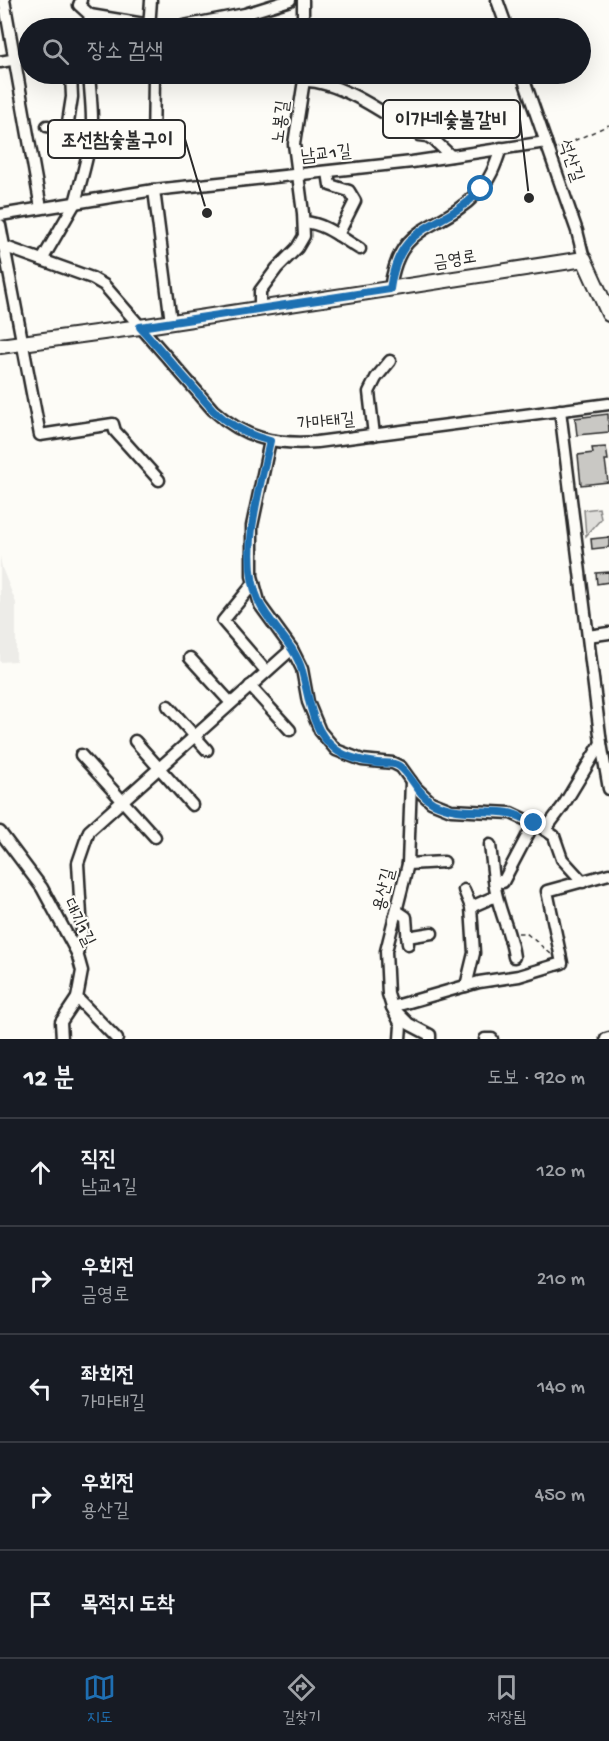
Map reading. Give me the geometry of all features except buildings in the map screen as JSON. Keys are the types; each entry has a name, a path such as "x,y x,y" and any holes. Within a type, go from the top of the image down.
{"main road":[{"name":"금영로","path":"0,346 140,327 584,259"},
{"path":"584,259 609,314"}],"street":[{"path":"4,0 18,76"},
{"path":"150,18 151,0"},
{"path":"224,18 290,0"},
{"path":"303,0 303,18"},
{"path":"497,0 503,18"},
{"path":"77,6 90,15 105,18"},
{"path":"0,62 18,59"},
{"path":"19,84 41,208"},
{"path":"67,129 72,97 71,84"},
{"path":"42,260 75,203 91,133 89,84"},
{"path":"153,150 154,84"},
{"name":"노봉길","path":"297,175 294,136 304,84"},
{"path":"327,84 368,102 419,135 427,136 451,156"},
{"name":"석산길","path":"526,84 577,231 584,259"},
{"path":"47,126 91,133"},
{"name":"남교1길","path":"0,215 154,190 328,172 501,148 548,147"},
{"path":"390,289 393,268 410,240 429,224 446,217 478,193 492,172 501,148"},
{"path":"328,172 330,185 350,191 355,201 338,235"},
{"path":"260,308 260,291 302,241 304,222 297,175"},
{"path":"154,190 171,322"},
{"path":"304,222 319,224 360,249"},
{"path":"0,225 40,435 113,424 115,431 159,480"},
{"path":"2,245 97,280 111,291 140,327"},
{"name":"가마태길","path":"140,327 224,421 241,432 270,441 317,442 609,404"},
{"path":"374,435 369,392 376,378 390,361"},
{"path":"560,410 601,743 609,789"},
{"path":"270,441 252,526 251,567 260,604 292,649 302,669 308,702 320,732 336,750 362,760 393,763 401,767 431,802 451,810 511,813 534,823 554,836 562,859 583,882"},
{"path":"254,583 223,621 266,671"},
{"path":"588,636 609,633"},
{"path":"77,953 82,933 78,863 90,831 292,649"},
{"path":"190,658 231,703"},
{"path":"250,686 290,730"},
{"path":"168,706 207,750"},
{"path":"135,741 192,805"},
{"path":"545,830 563,806 601,743"},
{"path":"81,755 154,837"},
{"name":"용산길","path":"400,1039 401,1025 388,994 386,951 408,864 411,781"},
{"path":"494,880 503,882 534,823"},
{"name":"대기1길","path":"0,832 42,888 77,953 81,971 77,998 62,1022 62,1039"},
{"path":"490,845 496,896 514,957"},
{"path":"408,864 444,862"},
{"path":"430,1039 430,1035 409,1024 392,1007 466,986 519,976 562,963 547,891 609,874"},
{"path":"464,890 471,907 474,953 466,986"},
{"path":"471,907 496,896"},
{"path":"397,911 406,917 408,940 432,933"},
{"path":"77,998 117,1039"},
{"path":"483,1039 492,1039"}],"path":[{"path":"548,147 609,125"},
{"path":"508,932 526,933 562,963"}],"shaded area":[{"path":"599,508 601,519 586,536 584,510"},
{"path":"0,556 2,568 16,603 16,661 0,662"}],"place":[{"name":"이가네숯불갈비","path":"529,198"},
{"name":"조선참숯불구이","path":"207,213"}],"route":[{"path":"481,189 453,213 429,224 410,240 403,248 393,268 390,289 140,327 224,421 241,432 270,441 252,526 252,576 259,601 292,649 302,669 308,702 320,732 336,750 362,760 393,763 401,767 416,788 431,802 451,810 511,813 534,823"}]}
